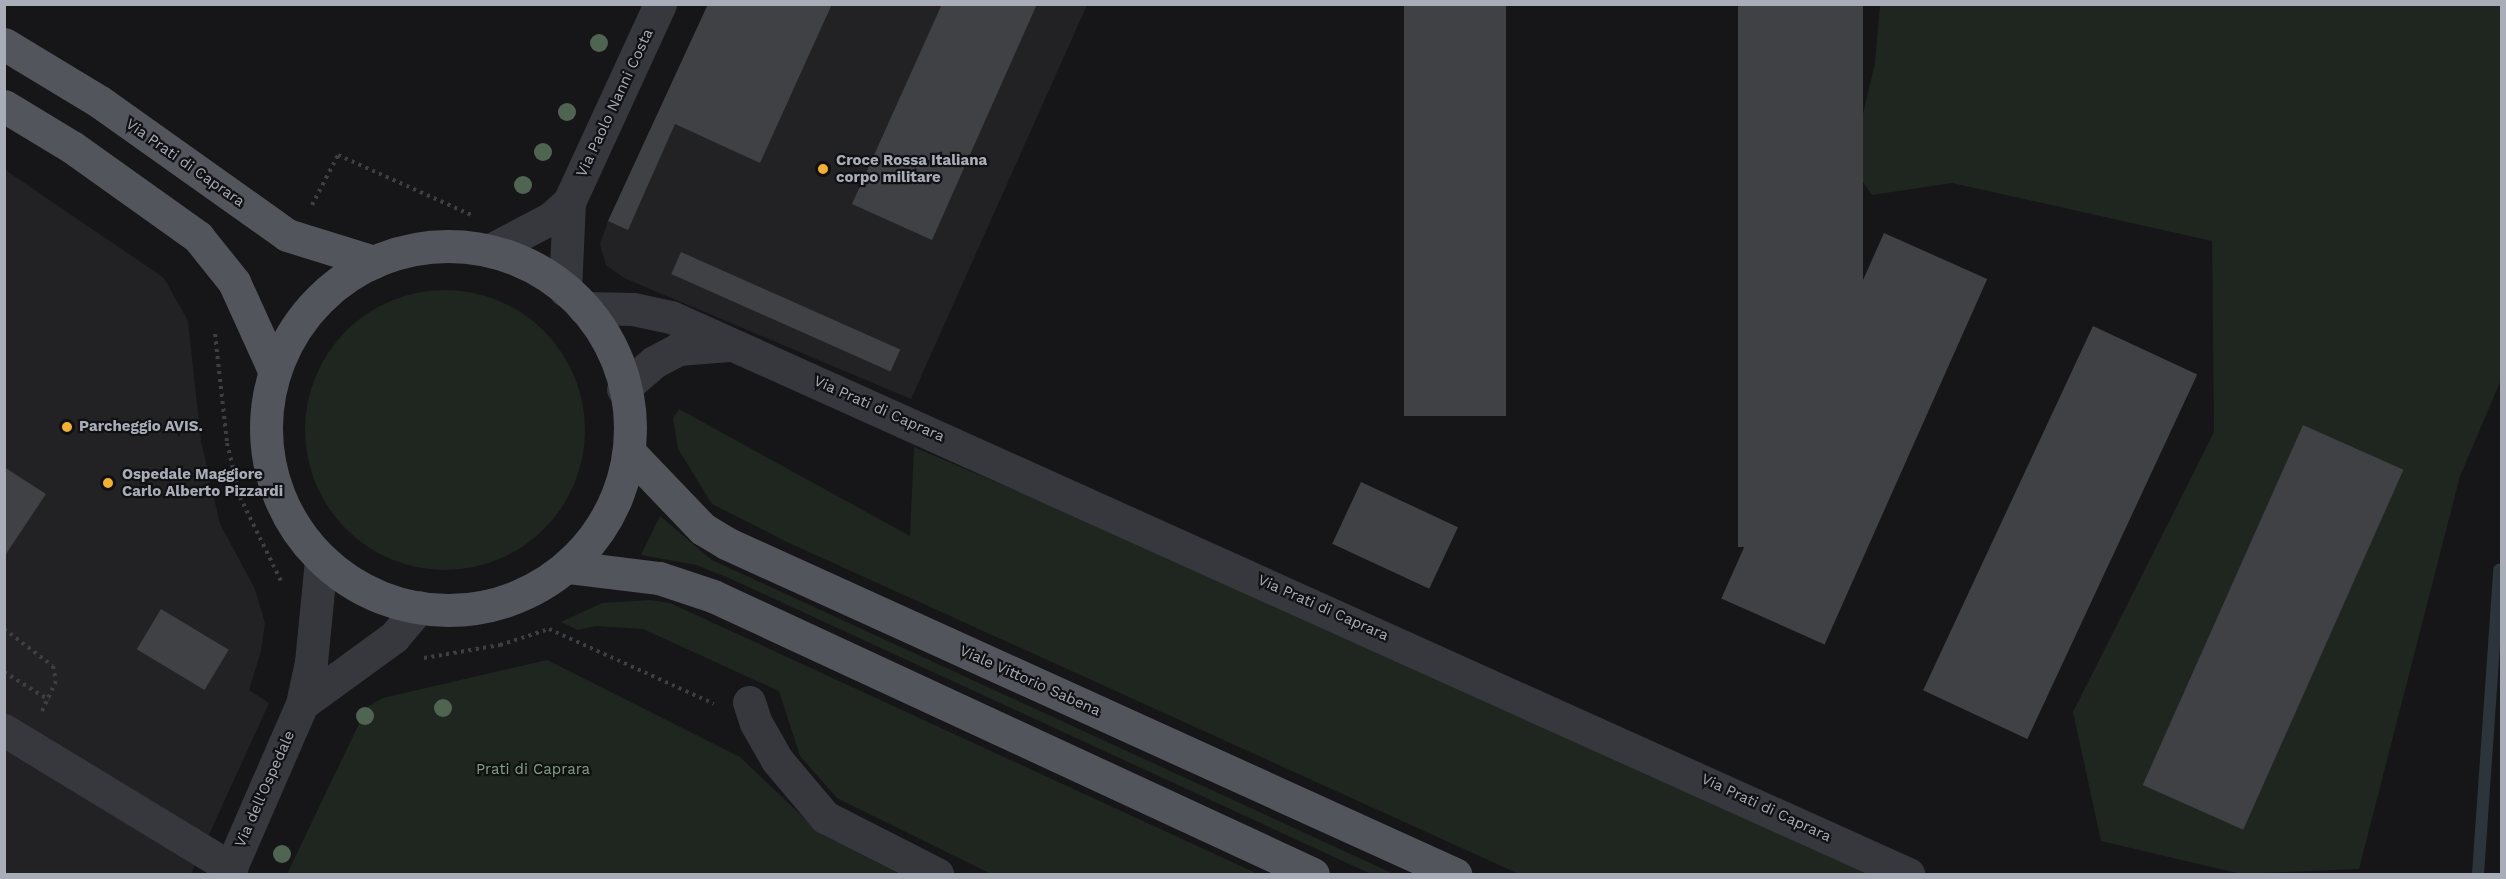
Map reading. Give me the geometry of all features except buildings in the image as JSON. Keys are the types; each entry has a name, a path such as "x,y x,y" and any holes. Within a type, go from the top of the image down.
{"main road":[{"name":"Via Prati di Caprara","path":"4,44 100,102 287,235 374,262"},
{"path":"4,106 72,147 198,237 234,282 274,370"},
{"path":"489,235 551,276 575,299 610,348 623,389 630,453 613,506 591,543 570,567 503,603 454,611 419,607 382,596 321,560 300,536 276,480 271,447 274,370 280,346 295,321 344,278 374,262 416,249 455,244 489,235"},
{"name":"Viale Vittorio Sabena","path":"630,453 703,529 726,543 1455,874"},
{"path":"570,567 658,578 713,596 1313,874"}],"street":[{"name":"Via Paolo Nanni Costa","path":"489,235 551,218 569,202 660,4"},
{"name":"Via Paolo Nanni Costa","path":"569,202 575,299"},
{"name":"Via Prati di Caprara","path":"575,299 670,317 736,345 1908,874"},
{"name":"Via Prati di Caprara","path":"623,389 654,362 678,349 736,345"},
{"name":"Via dell'Ospedale","path":"229,871 302,704 311,662 321,560"},
{"path":"302,704 394,637 419,607"},
{"path":"752,712 777,760 825,817 937,874"},
{"path":"14,736 229,871"}],"path":[{"path":"308,212 338,155 489,235"},
{"path":"213,323 227,443 240,497 283,587"},
{"path":"4,629 53,666 56,681 49,700 14,736"},
{"path":"422,659 500,645 549,629 752,712"},
{"path":"4,672 49,700"}],"shaded area":[{"name":"Croce Rossa Italiana corpo militare","path":"708,5 1087,5 911,399 624,278 606,265 600,244 608,221"},
{"name":"Ospedale Maggiore Carlo Alberto Pizzardi","path":"4,169 164,278 188,321 201,441 220,524 255,589 265,623 261,651 249,690 269,703 191,874 5,874"}],"green space":[{"path":"1880,5 2501,5 2501,380 2460,476 2359,869 2241,874 2101,841 2073,712 2214,432 2212,241 1952,183 1872,195 1851,165 1875,63"},
{"path":"445,290 472,293 499,301 523,314 544,331 569,364 574,376 582,403 585,430 582,457 574,484 561,508 544,529 511,554 499,559 472,567 445,570 418,567 391,559 367,546 346,529 321,496 316,484 308,457 305,430 308,403 316,376 329,352 346,331 379,306 391,301 418,293"},
{"path":"679,409 910,536 914,447 1187,564 1870,874 1519,874 787,542 712,504 678,449 673,418"},
{"path":"660,516 712,560 1394,874 1371,874 729,578 696,565 641,555"},
{"path":"650,600 670,603 1258,874 991,874 837,798 800,756 779,691 643,629 596,626 578,630 561,622 602,603"},
{"name":"Prati di Caprara","path":"547,660 740,757 820,833 899,874 287,874 367,707 383,698"}],"waterway":[{"path":"2478,874 2499,570"}],"place":[{"name":"Croce Rossa Italiana corpo militare","path":"823,169"},
{"name":"Parcheggio AVIS.","path":"67,427"},
{"name":"Ospedale Maggiore Carlo Alberto Pizzardi","path":"108,483"}]}
